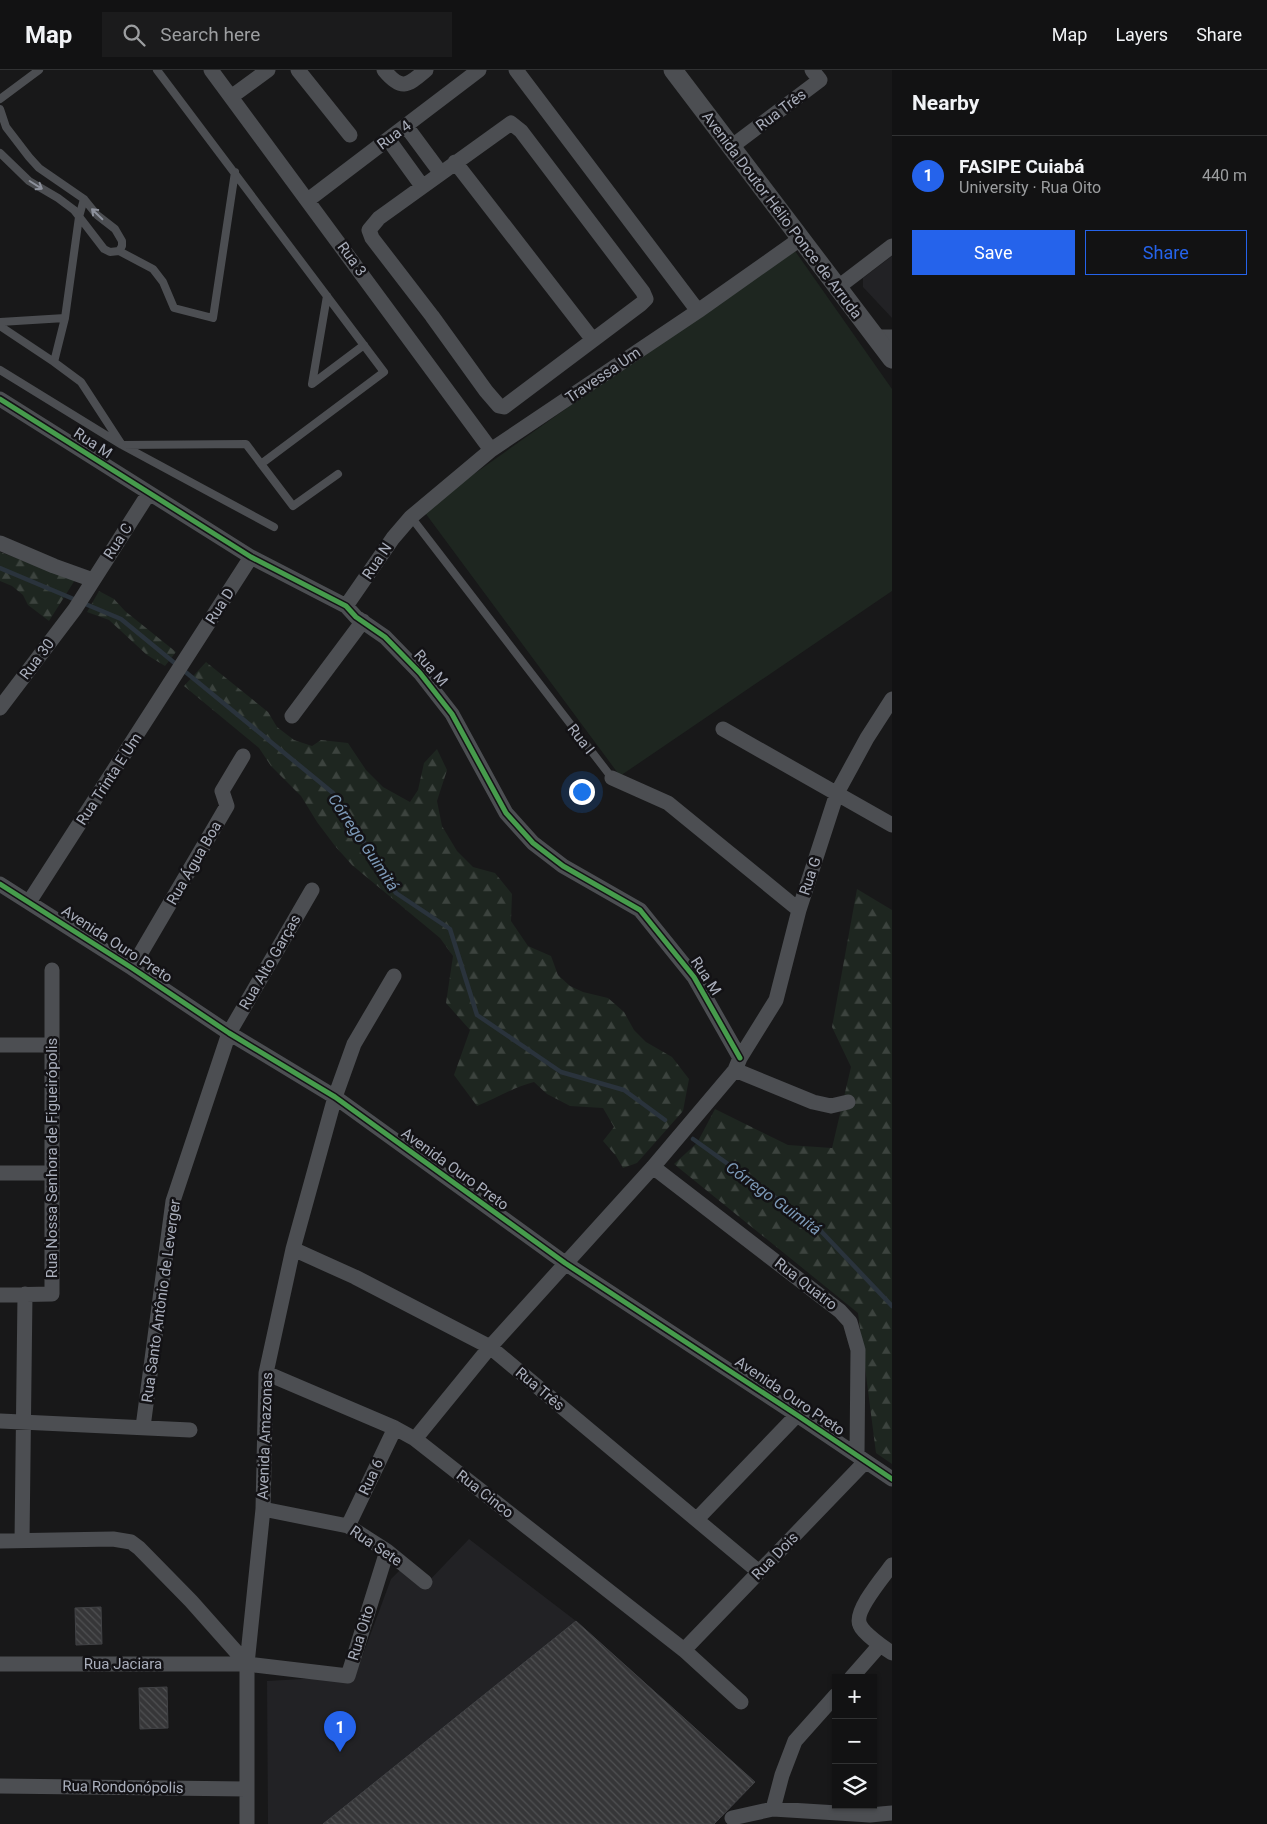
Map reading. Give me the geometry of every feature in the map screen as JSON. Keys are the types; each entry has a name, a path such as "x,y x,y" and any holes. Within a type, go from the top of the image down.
{"street":[{"name":"Rua 3","path":"211,70 491,450"},
{"path":"231,97 268,70"},
{"path":"298,70 350,136"},
{"path":"384,70 390,78 401,84 409,84 426,70"},
{"name":"Rua 4","path":"308,200 479,70"},
{"path":"516,70 698,311"},
{"name":"Avenida Doutor Hélio Ponce de Arruda","path":"673,70 838,288 884,337 892,358"},
{"name":"Rua Três","path":"731,147 820,80 812,70"},
{"path":"511,124 516,126 643,292 646,299 504,407 499,406 486,391 432,316 372,238 369,230 379,218 455,162 511,124"},
{"path":"406,126 440,172"},
{"path":"388,139 422,186"},
{"path":"455,162 593,340"},
{"name":"Travessa Um","path":"411,517 491,450 698,311 800,239"},
{"path":"838,288 892,246"},
{"name":"Rua M","path":"0,399 251,557 346,606 386,637 420,673 452,714 506,813 533,843 563,866 640,910 694,977 737,1064"},
{"name":"Rua C","path":"75,609 149,494"},
{"name":"Rua N","path":"346,606 393,538 411,517"},
{"path":"0,543 90,584"},
{"name":"Rua D","path":"188,655 251,557"},
{"name":"Rua 30","path":"0,708 75,609"},
{"path":"292,716 363,621"},
{"name":"Rua Trinta E Um","path":"29,902 188,655"},
{"name":"Rua G","path":"737,1064 776,1000 799,910 837,793 867,738 892,699"},
{"path":"722,729 892,825"},
{"name":"Rua Água Boa","path":"132,968 228,806 222,791 243,756"},
{"name":"Rua I","path":"612,778 668,802 799,910"},
{"name":"Avenida Ouro Preto","path":"0,884 132,968 229,1033 335,1097 565,1263 797,1414 892,1479"},
{"name":"Rua Alto Garças","path":"229,1033 312,890"},
{"name":"Rua Nossa Senhora de Figueirópolis","path":"0,1295 52,1294 52,970"},
{"name":"Avenida Amazonas","path":"247,1824 247,1664 263,1509 266,1373 293,1249 335,1097 354,1044 394,976"},
{"name":"Rua Santo Antônio de Leverger","path":"143,1427 173,1201 229,1033"},
{"path":"0,1045 52,1045"},
{"path":"415,1439 490,1347 653,1167 737,1064 813,1102 831,1106 848,1102"},
{"name":"Rua Quatro","path":"653,1167 840,1311 850,1322 858,1350 861,1459"},
{"path":"0,1174 52,1173"},
{"name":"Rua Três","path":"293,1249 355,1277 490,1347 758,1572"},
{"path":"22,1541 25,1294"},
{"name":"Rua Cinco","path":"266,1373 395,1428 415,1439 684,1650 741,1702"},
{"path":"697,1519 797,1414"},
{"path":"0,1421 190,1430"},
{"name":"Rua 6","path":"348,1526 395,1428"},
{"name":"Rua Dois","path":"684,1650 861,1459"},
{"name":"Rua Sete","path":"263,1509 348,1526 387,1551 425,1582"},
{"path":"0,1541 113,1539 131,1542 191,1601 247,1664"},
{"name":"Rua Oito","path":"247,1664 348,1676 387,1551"},
{"path":"856,1674 886,1649 860,1625 858,1616 892,1565"},
{"name":"Rua Jaciara","path":"0,1664 247,1664"},
{"path":"773,1809 782,1775 795,1741 832,1699"},
{"name":"Rua Rondonópolis","path":"0,1786 246,1789"},
{"path":"730,1822 773,1809 870,1819 892,1813"}],"lane":[{"path":"0,99 39,70"},
{"path":"157,70 384,372 261,464"},
{"path":"0,109 3,129 39,168 84,199 97,215 110,224 120,236 122,246 119,250"},
{"path":"0,153 28,181 66,204 79,217 104,250 110,252 119,250 153,269 163,282 174,308 213,318 235,172"},
{"path":"54,362 66,318 79,217 84,199"},
{"path":"327,296 312,384 364,345"},
{"path":"0,322 66,318"},
{"path":"0,326 81,382 122,445"},
{"path":"0,370 122,445 274,527"},
{"path":"122,445 246,444 292,506 338,474"},
{"name":"Rua I","path":"411,517 612,778"}],"shaded area":[{"path":"892,256 892,318 863,287 863,278"},
{"path":"469,1539 576,1621 323,1824 268,1824 267,1681 355,1676 391,1579 401,1569 424,1586"}],"green space":[{"path":"793,248 892,389 892,591 620,776 423,510"},
{"path":"0,552 75,580 49,621 28,605 23,595 12,586 0,581"},
{"path":"99,591 114,599 125,611 176,652 165,666 147,655 109,620 87,612"},
{"path":"206,662 268,712 277,727 294,740 312,746 321,740 348,743 366,770 383,787 410,802 418,790 424,763 437,749 447,770 437,801 442,826 457,851 473,867 495,873 512,894 511,921 528,946 551,956 558,975 570,986 583,992 608,998 624,1012 634,1030 646,1042 672,1057 689,1079 683,1111 637,1163 623,1168 616,1156 603,1141 614,1127 603,1108 570,1106 547,1094 534,1082 477,1106 454,1075 470,1030 446,1003 453,956 440,938 352,865 317,822 301,796 271,766 259,748 184,686"},
{"path":"857,889 892,910 892,1464 876,1453 858,1313 674,1164 697,1143 715,1109 788,1145 832,1148 851,1067 832,1027"}],"building":[{"path":"101,1607 102,1644 76,1645 75,1608"},
{"path":"576,1621 755,1782 714,1824 323,1824"},
{"path":"167,1687 168,1728 140,1729 139,1688"}],"waterway":[{"name":"Córrego Guimitá","path":"0,568 121,619 333,793 396,893 450,929 477,1015 561,1072 624,1090 665,1120"},
{"name":"Córrego Guimitá","path":"693,1139 819,1229 892,1306"}],"cycle path":[{"path":"0,399 251,557 346,606 356,617 385,637 420,673 452,714 506,813 533,843 563,866 640,910 694,977 740,1058"},
{"path":"0,884 132,968 229,1033 335,1097 565,1263 892,1479"}],"place":[{"name":"FASIPE Cuiabá","path":"340,1752"}]}
